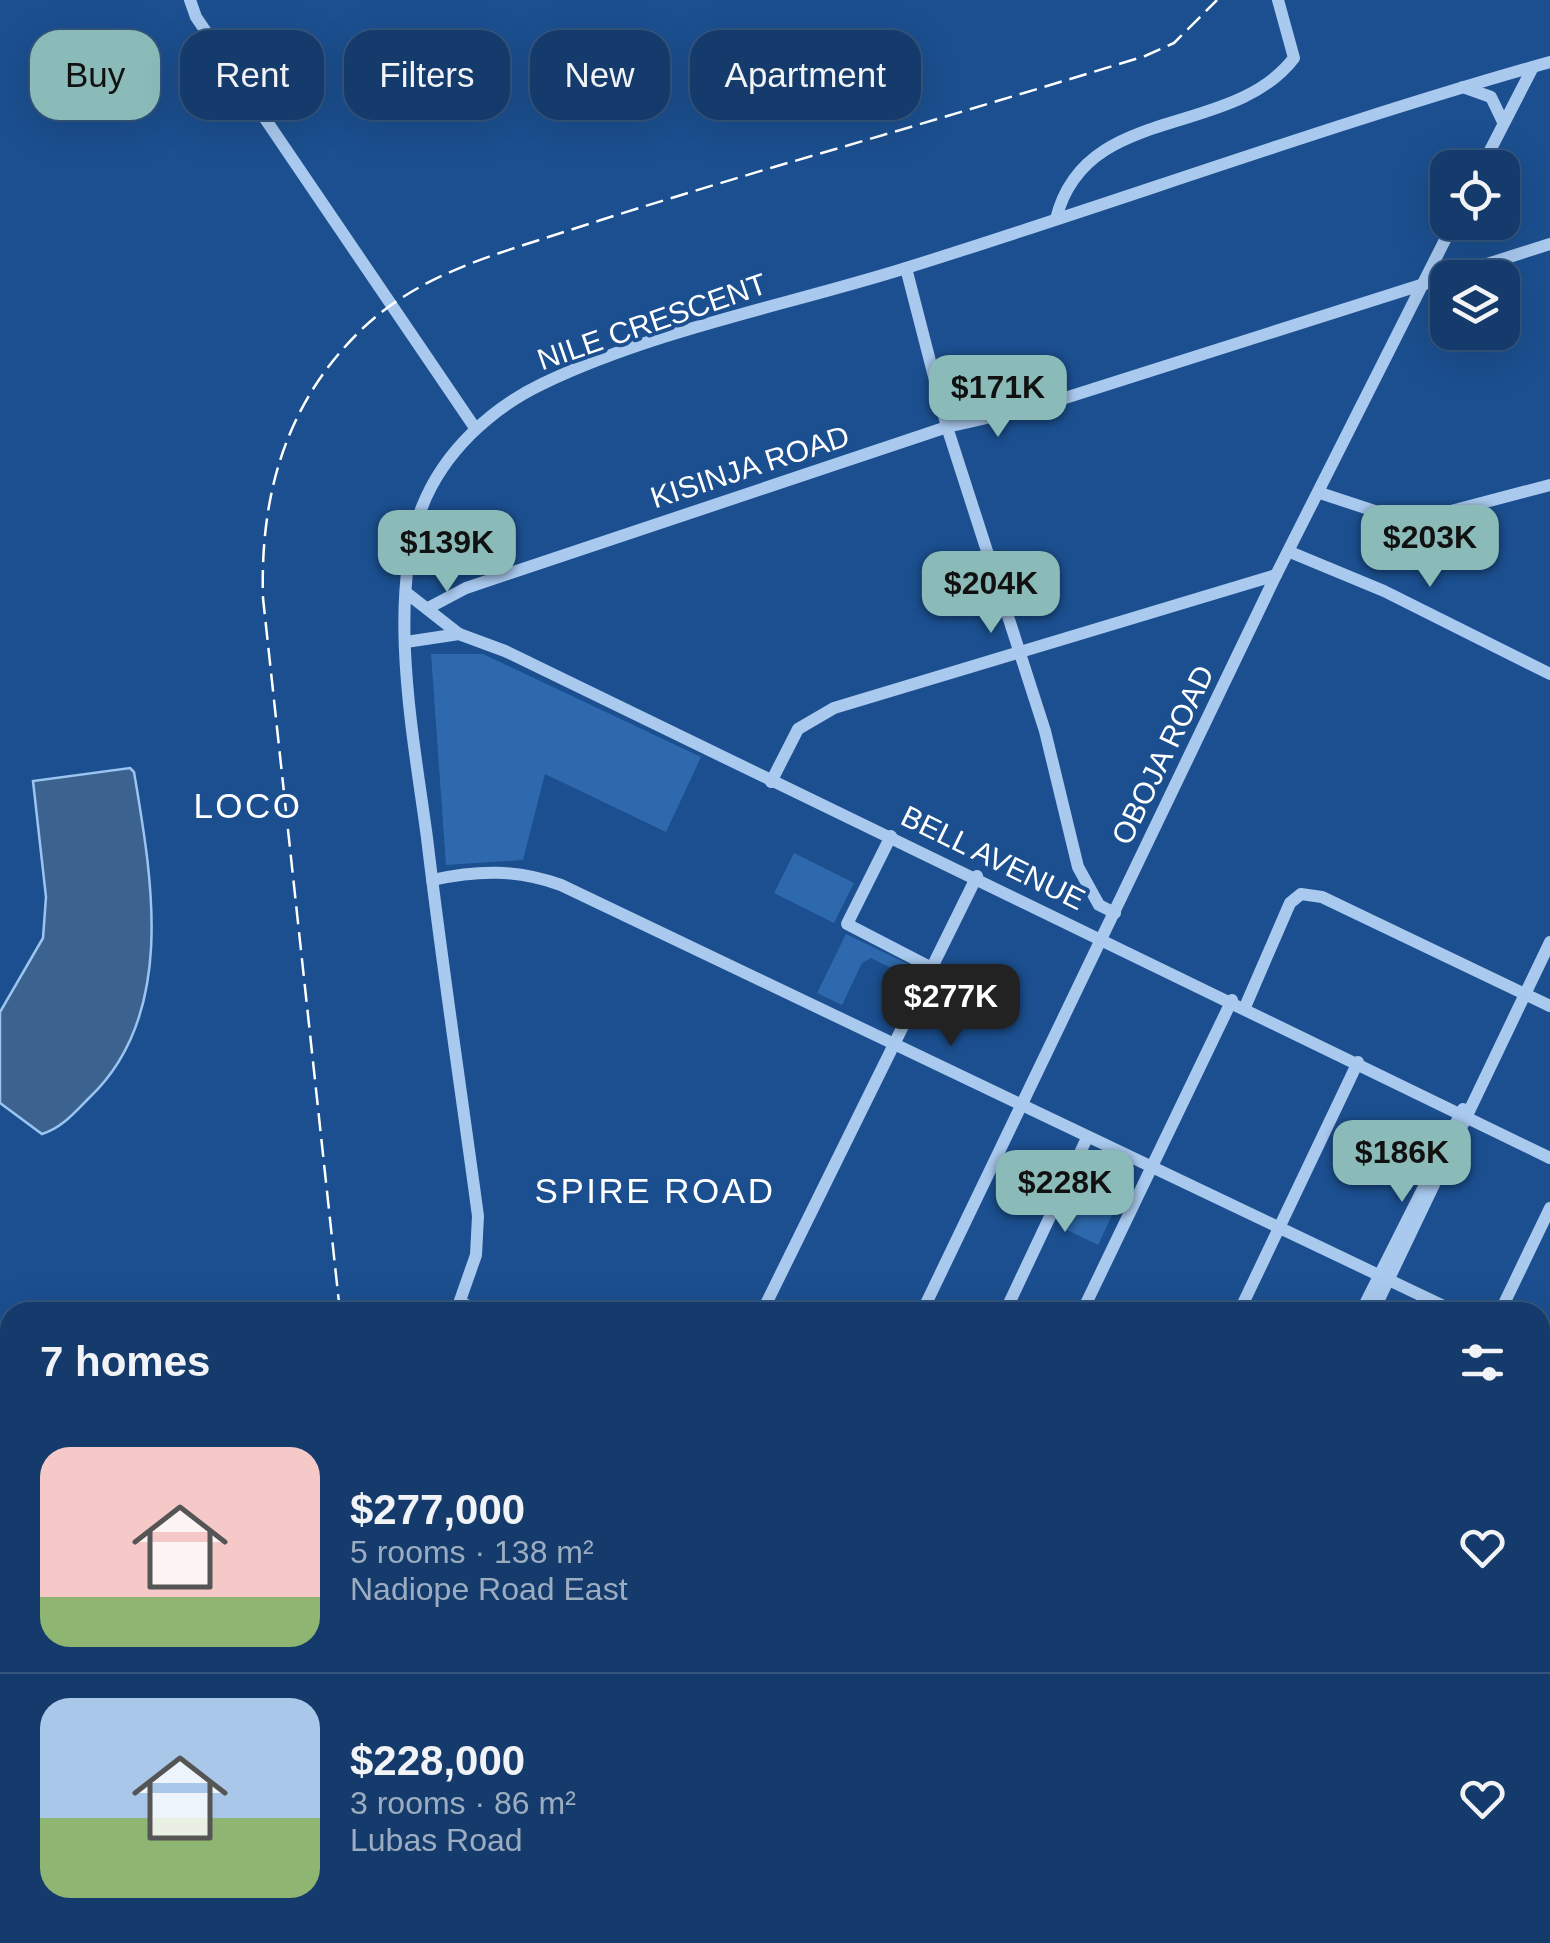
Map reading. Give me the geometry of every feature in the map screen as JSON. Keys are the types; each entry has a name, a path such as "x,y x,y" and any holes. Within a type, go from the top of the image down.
{"street":[{"path":"190,0 196,18 475,428"},
{"path":"1056,219 1074,174 1109,147 1224,104 1280,75 1294,58 1278,0"},
{"name":"NILE CRESCENT","path":"460,1302 476,1255 478,1216 432,880 406,642 408,594 420,512 448,460 475,428 537,386 607,357 906,268 1550,62"},
{"path":"1490,150 1533,67"},
{"path":"1463,87 1491,97 1503,122"},
{"name":"OBOJA ROAD","path":"927,1302 1276,575 1445,240"},
{"name":"KISINJA ROAD","path":"430,607 466,588 947,427 1043,405 1550,244"},
{"path":"906,268 947,427 1045,731 1078,867 1098,905 1115,913"},
{"path":"1320,493 1399,519 1426,520 1550,485"},
{"path":"1290,552 1384,591 1550,674"},
{"path":"771,782 790,738 811,719 1019,649 1276,575"},
{"path":"408,594 430,607 458,634"},
{"name":"BELL AVENUE","path":"406,642 458,634 505,650 1550,1158"},
{"path":"891,836 847,924 930,967"},
{"path":"432,880 466,872 508,871 561,885 1434,1302"},
{"path":"767,1302 976,876"},
{"path":"1087,1302 1152,1168 1290,904 1300,894 1322,897 1550,1006"},
{"path":"1368,1302 1383,1279 1550,942"},
{"path":"1244,1302 1358,1062"},
{"path":"1009,1302 1087,1138"},
{"path":"1505,1302 1550,1208"},
{"path":"1376,1302 1383,1279"}],"shaded area":[{"path":"431,654 483,654 701,757 666,832 545,774 523,860 446,865"},
{"path":"130,768 141,813 151,900 147,987 136,1027 117,1065 73,1114 42,1134 0,1103 0,1012 43,938 46,897 33,781"},
{"path":"794,853 854,883 834,923 774,893"},
{"path":"846,934 914,967 909,977 871,958 862,963 842,1005 817,993"},
{"path":"1078,1194 1114,1211 1098,1245 1061,1227"}],"railway":[{"path":"339,1302 263,598 266,525 281,456 294,424 331,363 378,315 453,271 643,207 1145,56 1174,43 1217,0"}],"district":[{"name":"LOCO","path":"248,806"},
{"name":"SPIRE ROAD","path":"655,1191"}]}
